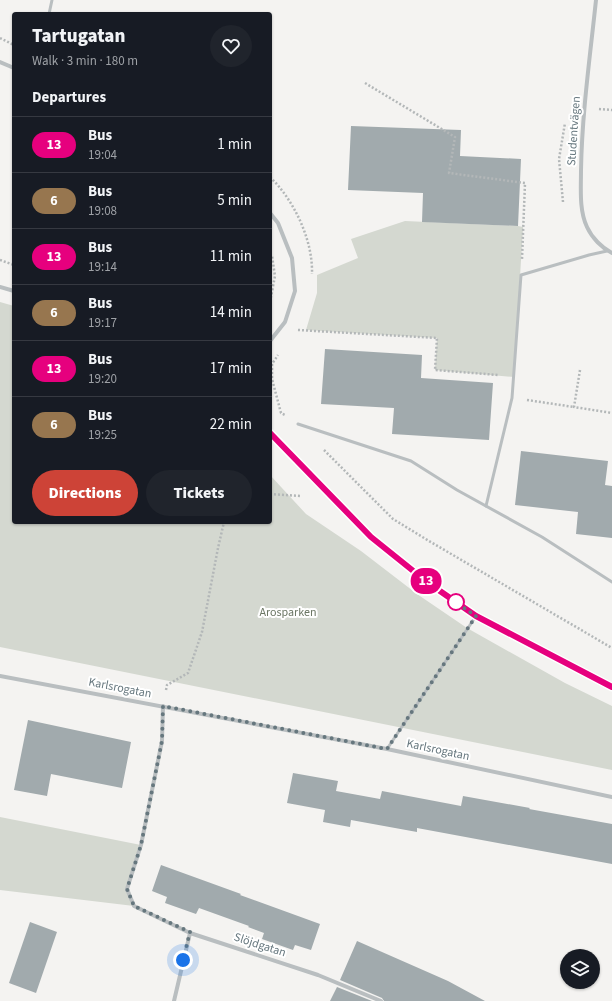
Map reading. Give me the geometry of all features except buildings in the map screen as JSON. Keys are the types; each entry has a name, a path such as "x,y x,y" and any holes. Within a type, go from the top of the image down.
{"street":[{"name":"Studentvägen","path":"596,0 582,135 582,207 587,227 593,237 612,253"},
{"path":"0,62 12,67"},
{"path":"272,216 278,223 292,258 295,291 285,322 272,338"},
{"path":"0,287 12,290"},
{"path":"272,435 371,537 427,582 476,616 612,688"},
{"name":"Karlsrogatan","path":"0,676 387,749 612,797"},
{"name":"Slöjdgatan","path":"163,706 162,741 141,845 127,889 134,906 190,932 318,975 381,1001"},
{"path":"174,1001 190,932"}],"lane":[{"path":"49,12 52,0"},
{"path":"486,506 512,398 521,275 608,251"},
{"path":"298,424 411,461 457,490 542,537 612,582"},
{"path":"387,749 476,616"}],"path":[{"path":"0,38 12,44"},
{"path":"365,83 455,137 450,173 525,183 521,275"},
{"path":"599,109 612,110"},
{"path":"272,253 275,276 272,292"},
{"path":"0,260 12,263"},
{"path":"285,322 297,330 438,338 435,370 514,376"},
{"path":"574,407 580,370"},
{"path":"272,379 281,413 298,424"},
{"path":"512,398 612,413"},
{"path":"323,449 393,519 612,648"},
{"path":"272,494 300,496"},
{"path":"163,706 167,685 188,673 202,632 224,524"}],"green space":[{"path":"405,221 523,227 514,377 435,370 437,338 306,330 317,293 317,275 358,258 351,239"},
{"name":"Arosparken","path":"0,302 12,305 12,524 272,524 272,477 306,514 361,551 417,594 467,628 565,683 612,706 612,770 0,647"},
{"path":"0,817 141,845 127,889 134,906 0,890"}],"bus line":[{"name":"13","path":"272,435 371,537 427,582 476,616 612,687"}],"route":[{"path":"183,960 190,932 134,906 127,889 141,845 162,741 163,706 387,749 476,616 451,599 456,602"}]}
